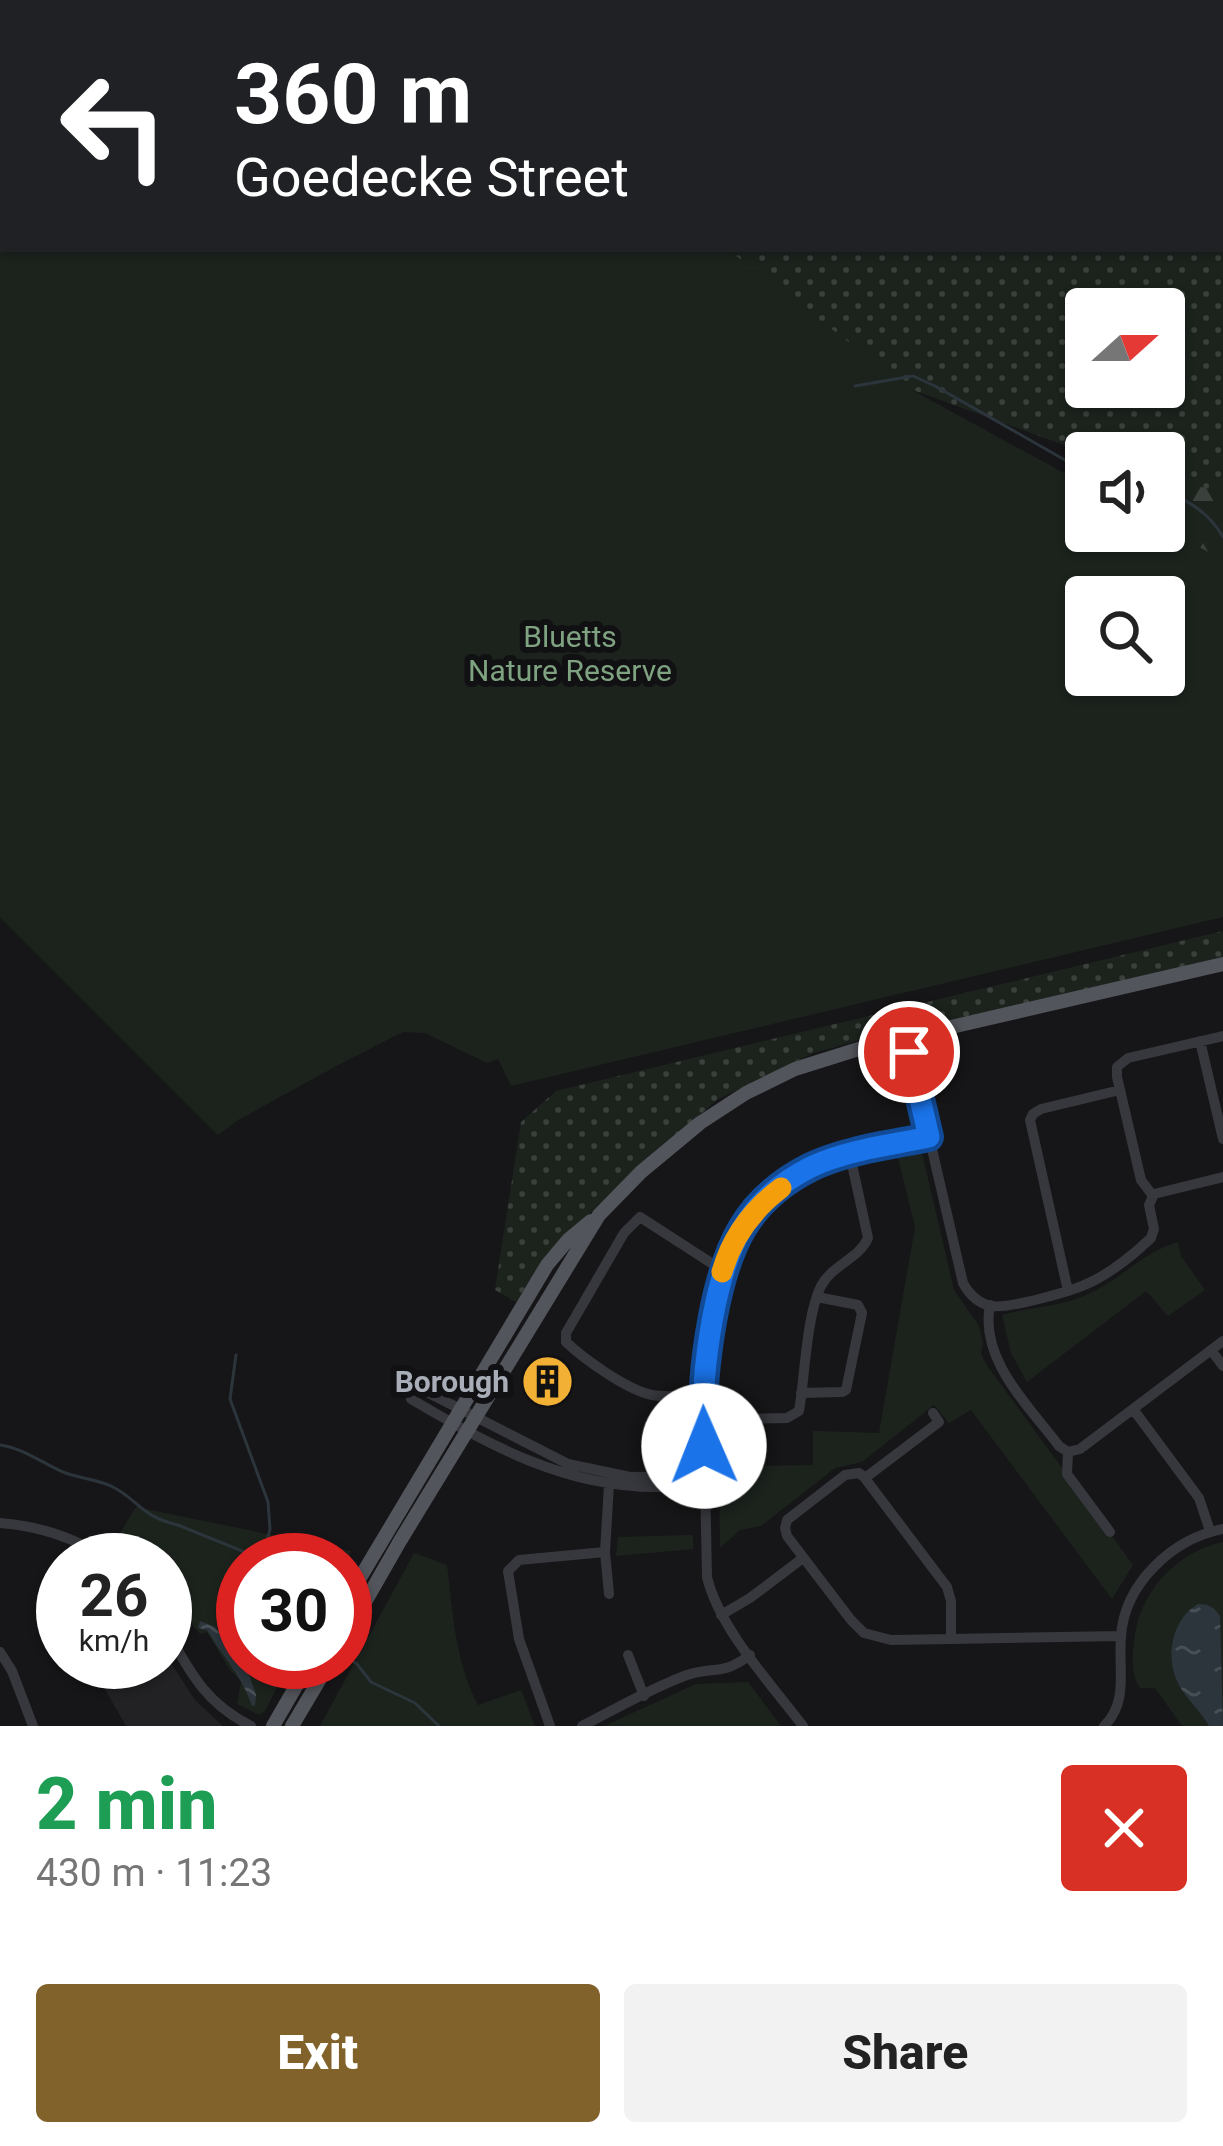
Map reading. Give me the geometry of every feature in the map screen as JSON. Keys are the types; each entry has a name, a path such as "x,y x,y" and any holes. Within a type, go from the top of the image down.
{"main road":[{"path":"372,1559 547,1265 672,1145 715,1112 812,1062 1223,964"},
{"path":"372,1591 599,1215"},
{"path":"292,1726 299,1689"},
{"path":"274,1726 306,1689"}],"street":[{"path":"1153,1196 1141,1180 1116,1070 1125,1059 1223,1036"},
{"path":"906,1037 963,1283 971,1295 990,1305 1005,1305 1068,1291 1103,1276 1150,1240 1153,1196"},
{"path":"1201,1042 1223,1139"},
{"path":"1068,1291 1030,1120 1041,1108 1120,1090"},
{"path":"803,1726 721,1615 706,1568 704,1370 722,1270 739,1232 767,1198 806,1170 929,1137"},
{"path":"703,1420 789,1418 800,1409 818,1297 827,1277 868,1241 850,1155"},
{"path":"1153,1196 1223,1177"},
{"path":"703,1395 650,1395 573,1349 566,1342 566,1333 624,1233 640,1217 722,1270"},
{"path":"801,1393 846,1390 862,1312 857,1304 818,1297"},
{"path":"990,1305 988,1319 998,1365 1068,1452 1078,1450 1223,1341"},
{"path":"1211,1350 1223,1366"},
{"path":"414,1393 457,1417 566,1476 632,1487 693,1487 703,1481 694,1476 630,1477 583,1468 472,1425"},
{"path":"1104,1726 1120,1699 1121,1636 1130,1602 1144,1578 1177,1547 1217,1530 1133,1409"},
{"path":"866,1478 939,1422 933,1413"},
{"path":"1068,1452 1067,1474 1110,1532"},
{"path":"951,1639 947,1587 866,1478 847,1474 787,1520 785,1533 865,1633 891,1640 951,1639 1121,1636"},
{"path":"609,1484 605,1552 609,1594"},
{"path":"0,1523 56,1533"},
{"path":"550,1726 519,1639 509,1569 519,1560 605,1552"},
{"path":"721,1615 803,1558"},
{"path":"0,1652 33,1726"},
{"path":"628,1655 644,1696"},
{"path":"582,1726 691,1674 730,1669 749,1655"},
{"path":"192,1671 206,1694 251,1726"}],"shaded area":[{"path":"105,1689 188,1689 223,1726 126,1726"}],"green space":[{"name":"Bluetts Nature Reserve","path":"0,252 731,252 910,389 1065,474 1065,552 1185,552 1185,539 1223,560 1223,917 511,1086 498,1059 487,1063 425,1033 403,1032 218,1135 0,917"},
{"path":"729,252 1223,252 1223,562 1185,541 1185,432 1065,432 1065,445 910,389"},
{"path":"1185,482 1223,494 1223,590 1185,552"},
{"path":"1223,931 1223,958 813,1053 718,1099 547,1254 516,1302 495,1290 521,1122 556,1091"},
{"path":"922,1153 954,1290 979,1326 986,1364 1133,1565 1112,1599 971,1410 949,1423 934,1405 862,1462 835,1468 761,1526 740,1530 720,1548 719,1467 813,1465 813,1431 879,1433 915,1227 898,1158"},
{"path":"1178,1242 1181,1256 1205,1290 1168,1316 1146,1291 1027,1382 1011,1353 1002,1315 1086,1295"},
{"path":"136,1507 263,1533 216,1533 216,1647 207,1632 200,1634 192,1624 192,1533 120,1533"},
{"path":"693,1535 693,1549 616,1556 618,1537"},
{"path":"1223,1542 1223,1726 1182,1726 1155,1688 1140,1688 1137,1683 1133,1660 1137,1624 1151,1592 1175,1565"},
{"path":"414,1553 447,1565 460,1654 478,1705 521,1690 535,1726 320,1726 340,1689 372,1689 372,1630"},
{"path":"748,1682 781,1726 604,1726 696,1684"},
{"path":"240,1689 276,1689 259,1715 237,1704"}],"water":[{"path":"1198,1604 1220,1616 1223,1726 1209,1726 1174,1674 1173,1640 1182,1619"},
{"path":"200,1621 215,1627 216,1643 207,1630 198,1628"},
{"path":"245,1689 254,1689 255,1705 252,1706"}],"waterway":[{"path":"855,386 913,376 1065,460"},
{"path":"1185,501 1212,521 1223,537"},
{"path":"236,1355 230,1399 268,1502 269,1533"},
{"path":"0,1445 111,1486 148,1513 216,1540"},
{"path":"372,1682 415,1703 439,1726"}],"slow traffic":[{"path":"722,1272 739,1232 781,1188"}],"place":[{"name":"Borough","path":"548,1382"}],"route":[{"path":"704,1446 704,1370 722,1270 734,1241 767,1198 806,1170 929,1137 909,1052"}]}
